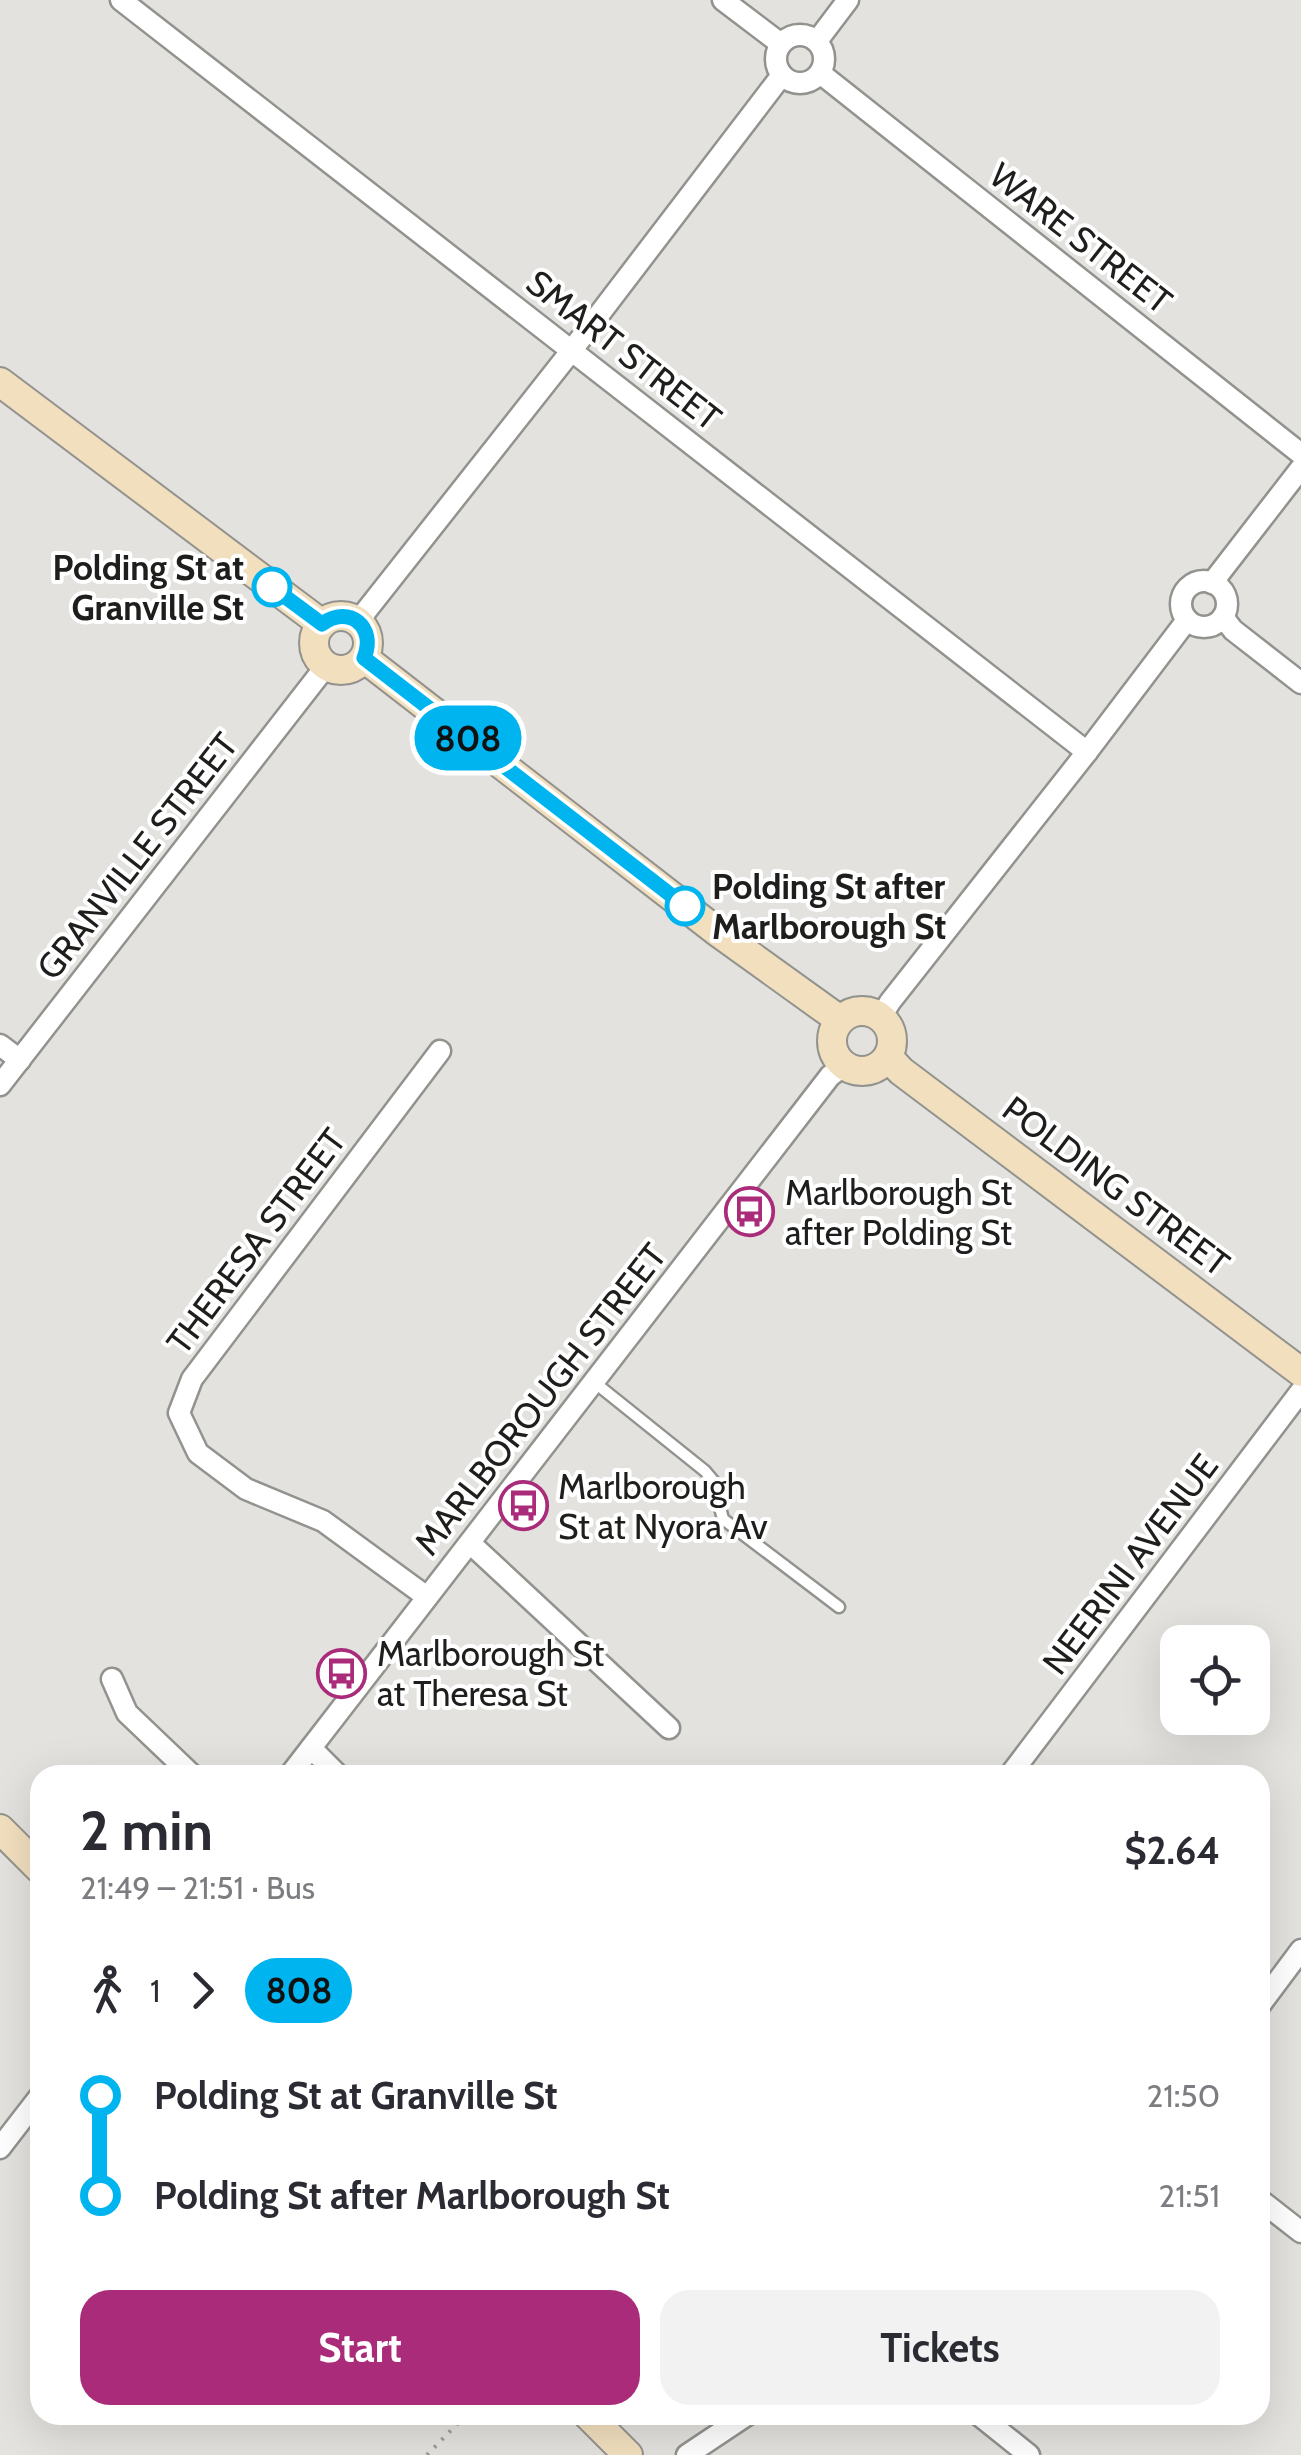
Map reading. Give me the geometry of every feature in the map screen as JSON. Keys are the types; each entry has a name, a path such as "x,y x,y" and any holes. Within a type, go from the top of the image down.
{"main road":[{"path":"0,382 322,624"},
{"path":"340,616 360,623 368,640 364,658 346,670 326,666 314,646 322,624 340,616"},
{"path":"364,658 704,921 840,1020"},
{"path":"860,1011 870,1012 888,1025 892,1047 880,1066 868,1072 843,1066 831,1044 840,1020 860,1011"},
{"name":"POLDING STREET","path":"888,1057 1301,1372"},
{"path":"0,1829 30,1859"},
{"path":"598,2425 628,2455"}],"street":[{"name":"SMART STREET","path":"121,0 1088,752"},
{"path":"723,0 781,44"},
{"path":"817,41 848,0"},
{"path":"794,35 810,36 817,41 825,62 820,73 804,83 782,75 776,60 781,44 794,35"},
{"name":"WARE STREET","path":"820,73 1301,454"},
{"path":"360,623 782,75"},
{"path":"1212,583 1301,468"},
{"path":"1197,582 1212,583 1226,598 1223,617 1206,627 1198,626 1187,620 1181,606 1185,591 1197,582"},
{"path":"1223,617 1233,630 1301,682"},
{"path":"880,1017 1187,620"},
{"name":"GRANVILLE STREET","path":"0,1086 326,666"},
{"path":"0,1046 20,1060"},
{"name":"THERESA STREET","path":"427,1598 323,1521 246,1489 198,1453 179,1414 192,1379 440,1051"},
{"name":"MARLBOROUGH STREET","path":"298,1765 830,1076 843,1066"},
{"name":"NEERINI AVENUE","path":"1018,1765 1301,1391"},
{"path":"470,1543 669,1728"},
{"path":"112,1679 127,1712 182,1765"},
{"path":"311,1748 328,1765"},
{"path":"1270,1992 1301,1950"},
{"path":"0,2148 30,2109"},
{"path":"1270,2208 1301,2232"},
{"path":"687,2455 731,2425"},
{"path":"991,2425 1029,2455"}],"lane":[{"path":"594,1382 705,1471 721,1490 723,1519 839,1606"}],"path":[{"path":"427,2455 456,2425"}],"bus line":[{"name":"808","path":"272,587 322,624 340,616 360,623 368,640 364,658 685,906"}],"place":[{"name":"Polding St at Granville St","path":"272,587"},
{"name":"Polding St after Marlborough St","path":"685,906"},
{"name":"Marlborough St after Polding St","path":"750,1212"},
{"name":"Marlborough St at Nyora Av","path":"523,1506"},
{"name":"Marlborough St at Theresa St","path":"342,1673"}]}
